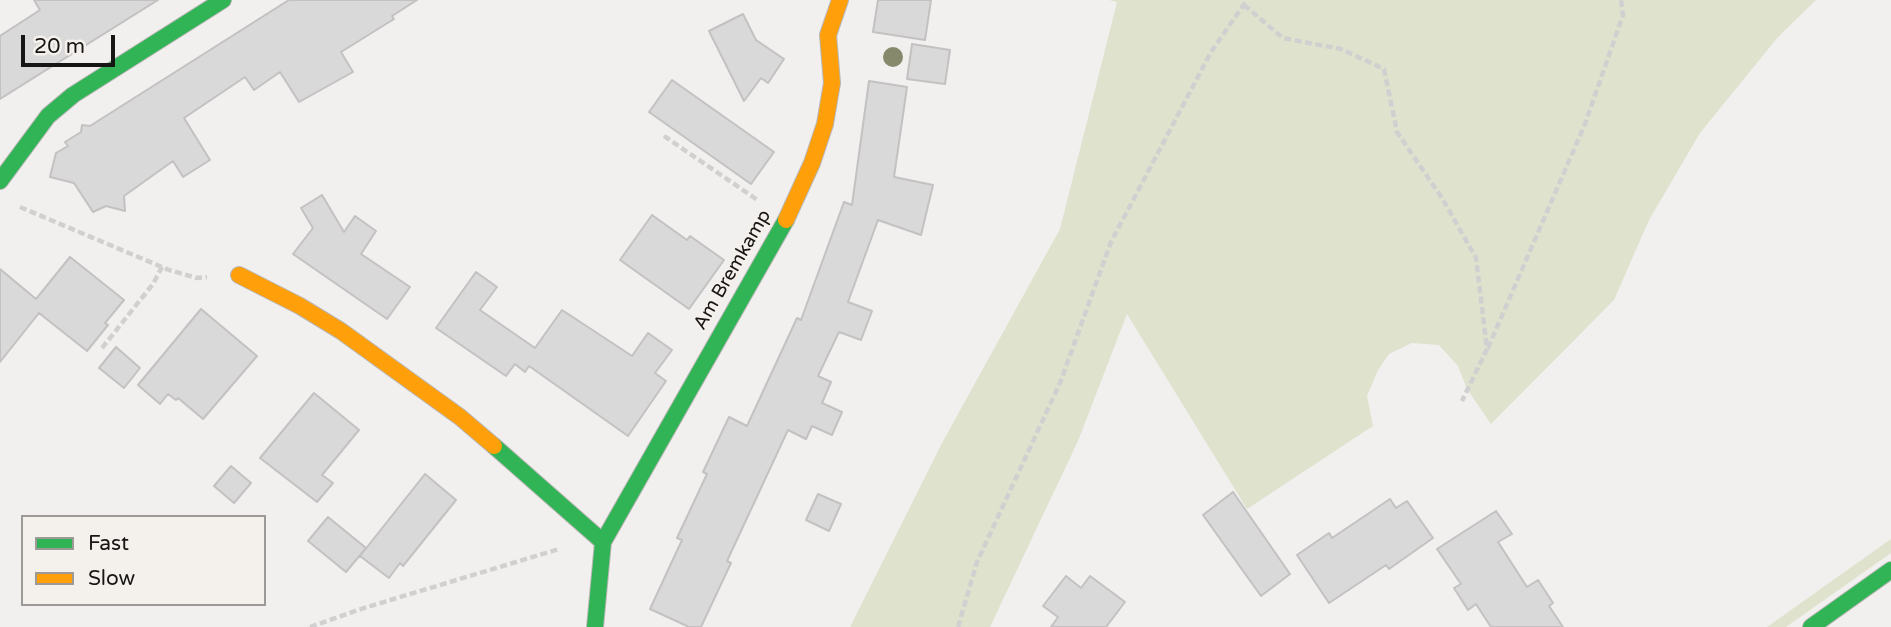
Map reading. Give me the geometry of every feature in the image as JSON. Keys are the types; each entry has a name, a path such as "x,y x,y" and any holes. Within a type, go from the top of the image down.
{"street":[{"path":"0,181 48,116 74,95 223,0"},
{"name":"Am Bremkamp","path":"595,627 603,542 786,220 812,163 824,124 832,83 828,35 840,0"},
{"path":"239,275 300,306 341,331 460,417 603,542"},
{"path":"1811,627 1891,570"}],"path":[{"path":"1462,401 1585,124 1623,15 1621,0"},
{"path":"958,627 977,562 1060,383 1111,242 1211,52 1245,2 1283,38 1341,49 1384,69 1397,132 1442,198 1476,258 1487,349"},
{"path":"664,136 786,220"},
{"path":"19,206 162,267 197,278 210,277"},
{"path":"102,348 153,284 162,267"},
{"path":"310,627 568,546 603,542"}],"green space":[{"path":"1109,0 1816,0 1778,37 1700,133 1649,220 1614,300 1491,424 1467,389 1458,366 1439,345 1412,343 1389,354 1378,370 1367,396 1373,426 1247,509 1127,314 1078,441 990,627 850,627 942,443 1060,229 1117,2"},
{"path":"1891,539 1891,553 1786,627 1767,627"}],"building":[{"path":"34,0 158,0 0,99 0,36 40,10"},
{"path":"289,0 417,0 392,16 394,19 341,52 353,72 299,102 280,72 254,90 245,77 184,118 210,160 183,177 173,161 124,196 125,211 106,206 93,212 74,183 50,177 56,153 68,146 65,142 81,132 82,125 90,126"},
{"path":"878,0 931,0 925,40 873,32"},
{"path":"743,14 756,40 784,59 768,83 761,78 744,101 709,31"},
{"path":"912,44 950,50 945,84 907,79"},
{"path":"672,80 774,152 751,184 649,112"},
{"path":"869,81 907,87 894,177 933,185 921,235 878,220 848,302 872,311 861,340 839,332 818,376 831,382 822,403 842,412 832,435 812,426 806,439 788,430 727,561 731,563 701,627 689,627 650,609 682,540 677,538 707,474 703,472 729,417 747,426 797,318 801,320 844,202 852,205"},
{"path":"322,195 344,232 355,216 376,231 361,254 410,287 387,319 293,254 313,228 301,208"},
{"path":"652,215 687,240 690,236 724,260 689,309 620,260"},
{"path":"70,257 124,300 105,323 108,325 87,351 39,313 0,362 0,269 36,299"},
{"path":"476,272 497,287 480,310 535,348 562,310 632,356 648,333 672,350 655,373 666,381 628,436 529,366 525,372 515,364 506,376 436,328"},
{"path":"201,309 257,356 203,419 178,398 176,400 168,394 160,404 138,385"},
{"path":"116,347 140,368 124,388 99,368"},
{"path":"314,393 359,430 322,475 333,483 317,502 260,458"},
{"path":"231,466 251,483 234,503 214,486"},
{"path":"425,474 456,500 403,566 400,563 389,578 360,556"},
{"path":"1233,492 1290,574 1261,596 1203,515"},
{"path":"818,494 841,504 829,531 806,520"},
{"path":"1390,499 1396,508 1407,501 1433,538 1389,569 1386,565 1329,603 1297,555 1329,533 1332,538"},
{"path":"1496,511 1512,534 1498,542 1527,587 1538,580 1553,603 1549,606 1563,627 1491,627 1476,604 1468,610 1454,588 1461,584 1437,549"},
{"path":"328,517 366,548 346,572 308,541"},
{"path":"1066,576 1081,588 1090,576 1125,602 1106,627 1051,627 1058,617 1043,606"}],"traffic: fast":[{"path":"0,181 48,116 73,95 223,0"},
{"path":"595,627 603,542 786,220"},
{"path":"494,446 603,542"},
{"path":"1811,627 1891,570"}],"traffic: slow":[{"path":"786,220 812,163 825,124 832,83 828,35 840,0"},
{"path":"239,275 300,306 341,331 460,417 494,446"}]}
